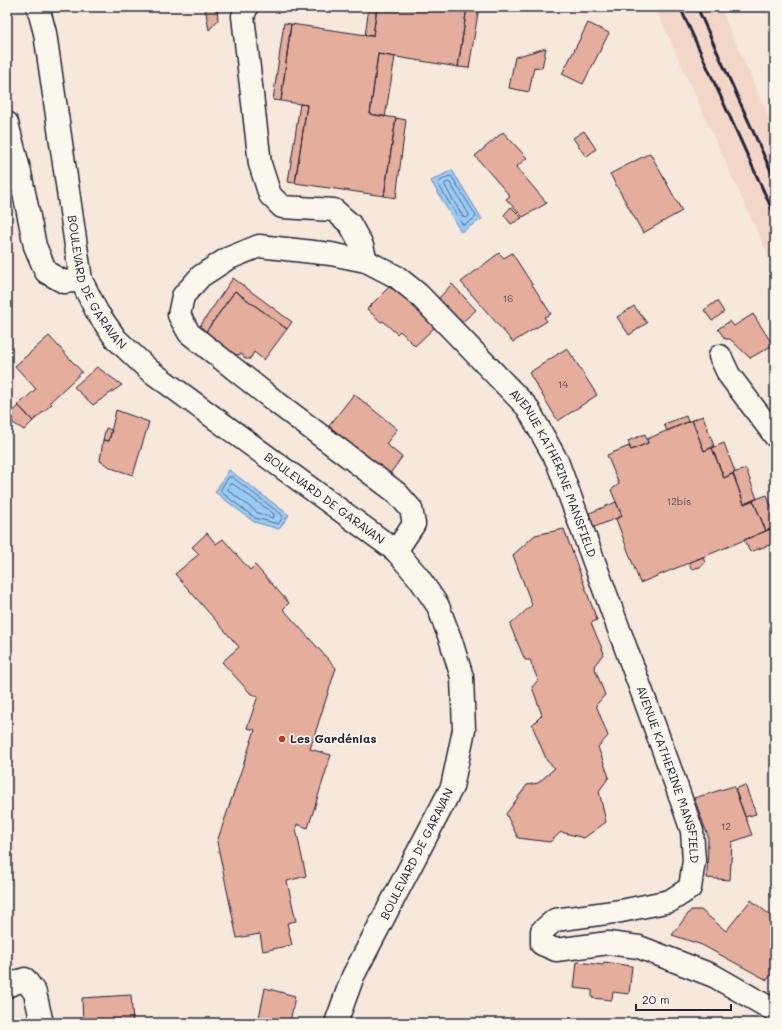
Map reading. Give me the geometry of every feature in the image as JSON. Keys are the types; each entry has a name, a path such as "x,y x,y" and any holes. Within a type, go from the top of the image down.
{"street":[{"name":"BOULEVARD DE GARAVAN","path":"38,7 45,33 81,280 97,312 116,339 149,370 396,551 419,578 438,606 462,677 464,730 452,787 353,976 337,1020 338,1023"},
{"path":"247,7 243,16 260,164 270,195 282,207 334,210 350,224 362,246 366,261"},
{"path":"7,123 20,173 35,246 46,272 64,282 81,280"},
{"name":"AVENUE KATHERINE MANSFIELD","path":"396,551 414,524 411,509 396,493 276,402 189,333 179,315 183,296 201,276 226,259 259,246 331,254 366,261 397,277 418,294 527,407 557,461 692,831 694,860 690,888 670,901 621,911 555,920 542,931 542,944 556,950 608,943 639,947 714,976 775,1011"},
{"path":"720,356 729,375 775,436"},
{"path":"16,983 35,993 42,1023"}],"shaded area":[{"path":"655,7 720,7 775,131 775,268 758,234"}],"water":[{"path":"452,170 482,219 461,232 431,181"},
{"path":"229,470 289,515 279,529 254,522 215,492"}],"building":[{"path":"205,7 217,7 218,20 209,30"},
{"path":"369,7 377,7 373,36 365,36"},
{"path":"377,7 467,7 458,67 378,54 370,114 396,118 384,196 295,183 307,105 281,101 291,24 373,36"},
{"path":"467,7 479,7 469,68 458,67"},
{"path":"284,23 291,24 281,101 273,100"},
{"path":"588,23 609,33 583,84 562,74"},
{"path":"546,48 542,68 534,67 529,92 509,88 515,57"},
{"path":"378,54 395,57 385,117 370,114"},
{"path":"300,104 307,105 295,183 288,182"},
{"path":"396,118 406,120 396,198 384,196"},
{"path":"584,131 596,149 586,157 573,138"},
{"path":"503,132 527,158 516,167 547,203 523,217 506,199 510,196 475,156"},
{"path":"650,153 682,211 643,233 610,174"},
{"path":"511,207 522,218 511,224 504,215"},
{"path":"499,253 504,258 512,253 551,314 544,317 547,321 513,342 461,282"},
{"path":"233,278 292,322 287,329 235,291 205,333 198,329"},
{"path":"452,284 476,310 460,324 437,300"},
{"path":"389,287 406,296 435,327 415,346 400,331 397,334 367,309"},
{"path":"235,291 287,329 264,360 254,352 250,359 245,359 242,354 235,355 205,333"},
{"path":"717,301 724,312 712,321 704,310"},
{"path":"634,306 647,323 629,335 617,317"},
{"path":"753,314 773,345 750,358 730,339 725,339 718,329 730,321 734,326"},
{"path":"49,336 82,372 50,402 52,404 33,421 18,405 36,389 15,366"},
{"path":"567,348 597,395 558,421 529,373"},
{"path":"97,367 122,385 93,405 74,387"},
{"path":"354,394 397,429 386,444 402,457 389,475 329,426"},
{"path":"19,406 33,421 24,430 7,419 7,417"},
{"path":"116,410 149,422 133,475 114,469 100,461 103,440 109,441"},
{"path":"686,416 688,422 667,431 664,424"},
{"path":"703,416 714,446 704,451 692,420"},
{"path":"692,420 704,451 712,448 724,478 733,474 744,504 753,500 766,531 640,583 616,519 622,516 611,490 619,484 607,455 629,446 631,450 648,443 647,439"},
{"path":"106,428 112,430 109,441 103,440"},
{"path":"645,434 648,443 631,450 628,441"},
{"path":"724,443 735,472 724,478 712,448"},
{"path":"746,469 757,499 744,504 733,473"},
{"path":"767,495 775,516 775,527 766,531 753,500"},
{"path":"616,502 622,516 592,528 585,515"},
{"path":"775,527 775,543 750,552 744,540"},
{"path":"564,529 597,620 591,623 604,653 594,666 605,695 596,705 608,736 598,747 609,777 599,791 606,822 584,838 561,832 550,842 518,838 506,814 527,785 538,783 555,768 547,761 532,725 542,715 532,687 538,680 530,660 525,660 510,625 532,605 513,555 535,535"},
{"name":"Les Gardénias","path":"207,533 216,544 223,539 250,570 255,565 289,603 283,609 336,668 310,749 331,755 308,828 297,824 296,829 306,876 287,881 296,921 287,923 292,945 263,951 260,934 237,938 217,842 255,730 247,728 258,696 251,694 222,662 239,647 175,574 199,554 192,547"},
{"path":"703,557 705,563 700,567 691,569 689,562"},
{"path":"745,785 756,814 745,817 735,789"},
{"path":"734,786 752,835 732,842 730,880 707,878 708,836 694,798"},
{"path":"751,900 775,919 775,970 767,980 702,945 672,935 691,910 701,910 726,931"},
{"path":"577,962 603,965 604,962 632,966 629,994 613,992 612,1000 592,998 592,990 574,988"},
{"path":"265,988 295,996 290,1023 258,1023"},
{"path":"131,995 133,1023 83,1023 82,998"}],"railway":[{"path":"680,7 775,216"},
{"path":"697,7 775,180"}],"place":[{"name":"Les Gardénias","path":"282,739"}]}
